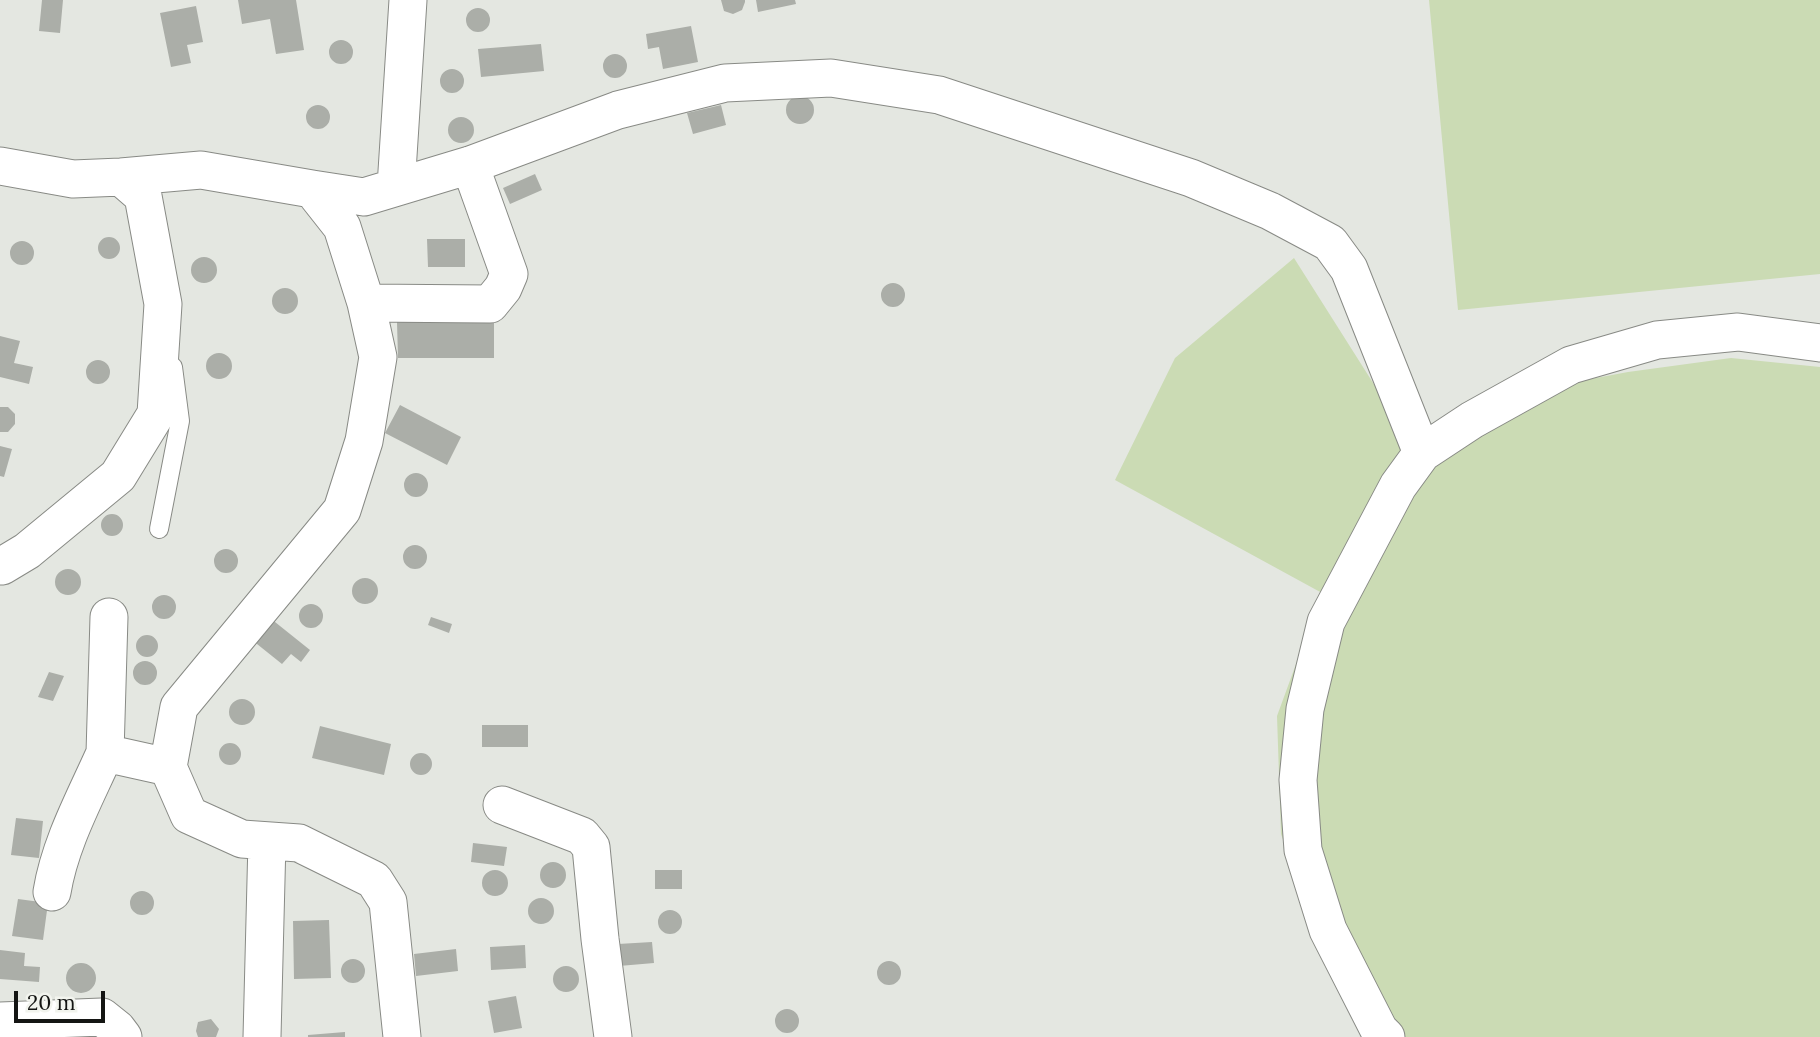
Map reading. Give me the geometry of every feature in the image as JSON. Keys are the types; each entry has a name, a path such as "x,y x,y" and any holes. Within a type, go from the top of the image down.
{"street":[{"path":"396,187 408,0"},
{"path":"0,166 73,179 201,170 364,197 470,165 618,110 724,83 831,78 939,95 1191,178 1270,211 1330,243 1349,269 1422,453"},
{"path":"366,303 490,304 503,288 509,274 470,165"},
{"path":"2,566 27,551 118,477 156,414 163,304 144,196 121,177"},
{"path":"312,189 342,227 366,303 378,357 364,440 342,510 179,707 169,767 189,815 242,839 299,843 374,880 388,902 402,1037"},
{"path":"1386,1037 1379,1030 1328,930 1303,850 1298,780 1305,709 1326,622 1398,486 1422,453 1472,419 1571,365 1657,340 1738,332 1820,343"},
{"path":"52,892 56,867 105,753 109,617"},
{"path":"105,753 169,767"},
{"path":"502,805 582,836 591,847 613,1037"},
{"path":"262,1037 267,841"},
{"path":"0,1021 102,1017 123,1037"}],"lane":[{"path":"159,529 180,421 163,304"}],"green space":[{"path":"1429,0 1820,0 1820,274 1458,310"},
{"path":"1294,258 1425,465 1521,392 1628,372 1731,358 1820,367 1820,1037 1370,1037 1331,978 1281,834 1277,716 1322,593 1115,480 1175,358"}],"building":[{"path":"42,0 63,0 60,33 39,31"},
{"path":"238,0 296,0 304,50 276,54 270,19 242,24"},
{"path":"721,0 745,2 742,10 733,14 724,11"},
{"path":"756,0 795,0 796,4 758,12"},
{"path":"196,6 203,42 187,45 191,63 171,67 160,13"},
{"path":"478,8 487,11 490,20 487,29 478,32 469,29 466,20 469,11"},
{"path":"691,26 698,62 663,69 659,47 648,49 646,34"},
{"path":"341,40 350,43 353,52 350,61 341,64 332,61 329,52 332,43"},
{"path":"541,44 544,71 481,77 478,49"},
{"path":"615,54 624,57 627,66 624,75 615,78 606,75 603,66 606,57"},
{"path":"452,69 461,72 464,81 461,90 452,93 443,90 440,81 443,72"},
{"path":"800,96 810,100 814,110 810,120 800,124 790,120 786,110 790,100"},
{"path":"318,105 327,108 330,117 327,126 318,129 309,126 306,117 309,108"},
{"path":"721,105 726,125 693,134 687,113"},
{"path":"461,117 470,121 474,130 470,139 461,143 452,139 448,130 452,121"},
{"path":"535,174 542,190 510,204 503,188"},
{"path":"109,237 117,240 120,248 117,256 109,259 101,256 98,248 101,240"},
{"path":"427,239 465,239 465,267 428,267"},
{"path":"22,241 31,244 34,253 31,262 22,265 13,262 10,253 13,244"},
{"path":"204,257 213,261 217,270 213,279 204,283 195,279 191,270 195,261"},
{"path":"893,283 902,286 905,295 902,304 893,307 884,304 881,295 884,286"},
{"path":"285,288 294,292 298,301 294,310 285,314 276,310 272,301 276,292"},
{"path":"397,322 494,322 494,358 398,358"},
{"path":"0,336 20,341 14,363 33,367 29,384 0,377"},
{"path":"219,353 228,357 232,366 228,375 219,379 210,375 206,366 210,357"},
{"path":"98,360 107,363 110,372 107,381 98,384 89,381 86,372 89,363"},
{"path":"400,405 461,437 447,465 385,433"},
{"path":"0,407 8,407 15,414 15,424 8,432 0,432"},
{"path":"0,446 12,449 4,477 0,476"},
{"path":"416,473 425,476 428,485 425,494 416,497 407,494 404,485 407,476"},
{"path":"112,514 120,517 123,525 120,533 112,536 104,533 101,525 104,517"},
{"path":"415,545 424,548 427,557 424,566 415,569 406,566 403,557 406,548"},
{"path":"226,549 235,552 238,561 235,570 226,573 217,570 214,561 217,552"},
{"path":"68,569 77,573 81,582 77,591 68,595 59,591 55,582 59,573"},
{"path":"365,578 374,582 378,591 374,600 365,604 356,600 352,591 356,582"},
{"path":"164,595 173,598 176,607 173,616 164,619 155,616 152,607 155,598"},
{"path":"311,604 320,607 323,616 320,625 311,628 302,625 299,616 302,607"},
{"path":"431,617 452,624 449,633 428,625"},
{"path":"270,618 310,650 301,662 291,654 282,664 252,640"},
{"path":"147,635 155,638 158,646 155,654 147,657 139,654 136,646 139,638"},
{"path":"145,661 154,664 157,673 154,682 145,685 136,682 133,673 136,664"},
{"path":"49,672 64,676 53,701 38,697"},
{"path":"242,699 251,703 255,712 251,721 242,725 233,721 229,712 233,703"},
{"path":"482,725 528,725 528,747 482,747"},
{"path":"320,726 391,744 384,775 312,758"},
{"path":"230,743 238,746 241,754 238,762 230,765 222,762 219,754 222,746"},
{"path":"417,753 425,753 432,760 432,768 425,775 417,775 410,768 410,760"},
{"path":"16,818 43,821 39,858 11,855"},
{"path":"473,843 507,847 504,866 471,862"},
{"path":"553,862 562,866 566,875 562,884 553,888 544,884 540,875 544,866"},
{"path":"495,870 504,874 508,883 504,892 495,896 486,892 482,883 486,874"},
{"path":"655,870 682,870 682,889 655,889"},
{"path":"142,891 151,894 154,903 151,912 142,915 133,912 130,903 133,894"},
{"path":"541,898 550,902 554,911 550,920 541,924 532,920 528,911 532,902"},
{"path":"18,899 48,903 43,940 12,936"},
{"path":"670,910 679,913 682,922 679,931 670,934 661,931 658,922 661,913"},
{"path":"329,920 331,978 294,979 293,921"},
{"path":"652,942 654,963 619,966 618,944"},
{"path":"525,945 526,968 491,970 490,947"},
{"path":"456,949 458,971 416,976 414,954"},
{"path":"0,950 25,953 24,966 40,967 39,982 0,979"},
{"path":"353,959 362,962 365,971 362,980 353,983 344,980 341,971 344,962"},
{"path":"889,961 898,964 901,973 898,982 889,985 880,982 877,973 880,964"},
{"path":"81,963 87,964 95,972 95,984 87,992 81,993 75,992 67,984 66,978 67,972 75,964"},
{"path":"566,966 575,970 579,979 575,988 566,992 557,988 553,979 557,970"},
{"path":"516,996 522,1028 494,1033 488,1001"},
{"path":"787,1009 796,1012 799,1021 796,1030 787,1033 778,1030 775,1021 778,1012"},
{"path":"211,1019 219,1029 216,1037 198,1037 198,1022"},
{"path":"345,1032 345,1037 308,1037 308,1035"}]}
